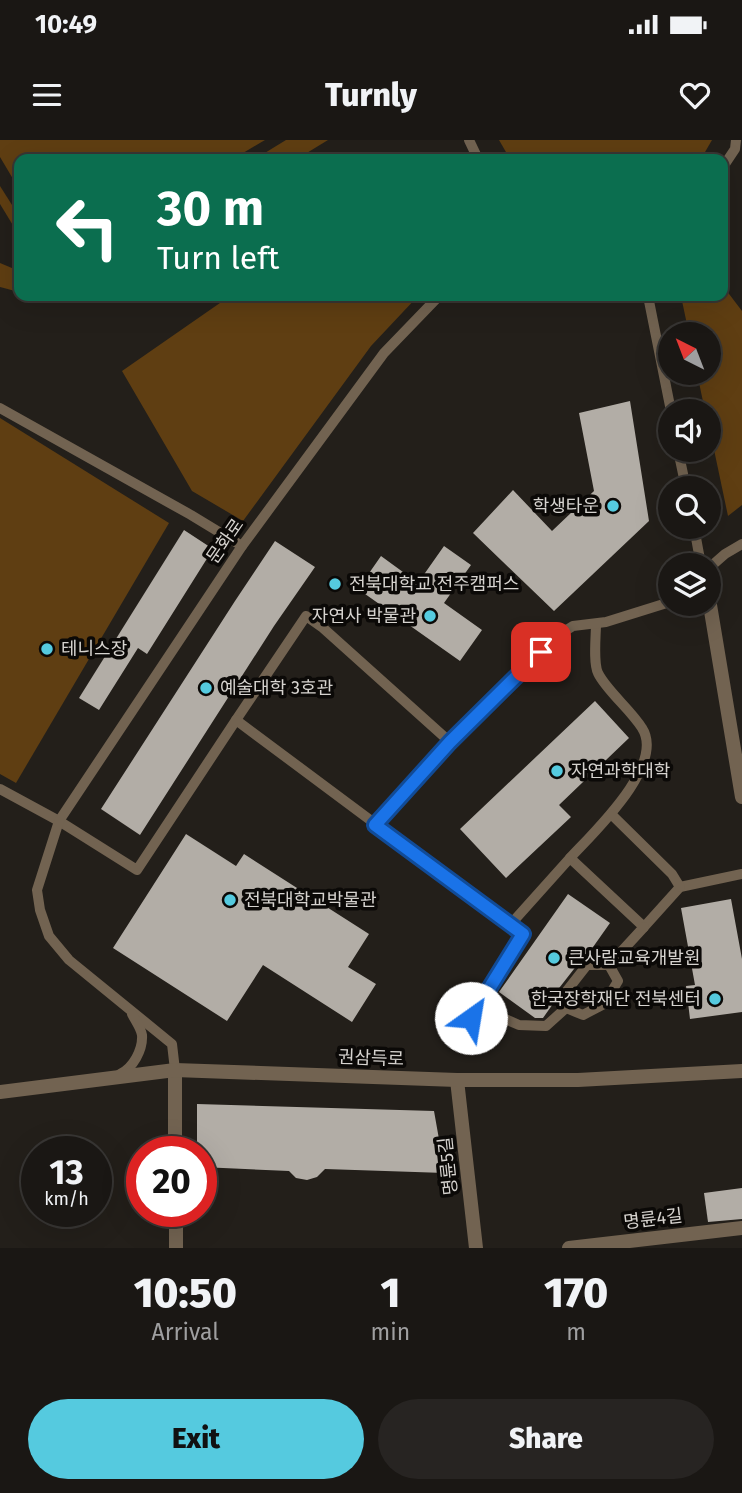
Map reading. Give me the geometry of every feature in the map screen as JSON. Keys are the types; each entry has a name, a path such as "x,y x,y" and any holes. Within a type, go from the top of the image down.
{"street":[{"path":"712,616 742,797"},
{"path":"174,1070 175,1136"},
{"name":"권삼득로","path":"0,1092 174,1070 457,1080 578,1080 742,1071"},
{"name":"명륜5길","path":"457,1080 476,1248"},
{"path":"176,1227 176,1248"},
{"name":"명륜4길","path":"569,1248 742,1228"}],"lane":[{"path":"728,159 738,144"},
{"name":"문화로","path":"174,1070 173,1045 69,960 49,936 40,910 37,890 59,821 242,546 384,353 434,301"},
{"path":"649,301 669,399"},
{"path":"0,408 242,546"},
{"path":"721,558 742,544"},
{"path":"375,825 450,742 557,636 573,626 596,624 658,606"},
{"path":"0,789 59,821 137,870 306,616 323,628 450,742"},
{"path":"510,925 634,785 648,746 644,730 597,671 596,624"},
{"path":"236,720 523,934 471,1018"},
{"path":"611,814 672,874 680,887"},
{"path":"569,858 644,927"},
{"path":"609,965 618,981 604,1004 583,1015 566,1008 562,997 587,965 609,965 680,887 742,874"},
{"path":"478,1007 519,1025 546,1026 566,1008"},
{"path":"109,1079 128,1070 140,1050 142,1033 131,1011"}],"shaded area":[{"path":"0,140 265,140 241,154 14,154 14,181 0,157"},
{"path":"286,140 328,140 305,154 263,154"},
{"path":"499,140 712,140 704,154 507,154"},
{"path":"0,186 14,208 14,227 0,204"},
{"path":"0,263 14,269 14,291 0,287"},
{"path":"728,293 742,311 742,505 728,516 717,462 721,462 721,399 702,399 700,385 721,385 721,322 686,322 682,301 728,301"},
{"path":"223,301 413,301 371,346 243,521 192,491 122,371"},
{"name":"테니스장","path":"0,418 169,523 16,783 0,774"}],"building":[{"name":"학생타운","path":"630,401 649,521 554,611 473,533 513,490 552,531 594,491 579,413"},
{"path":"184,530 213,549 147,654 138,648 99,710 79,698"},
{"name":"예술대학 3호관","path":"275,541 315,567 140,835 101,809"},
{"name":"자연사 박물관","path":"444,546 471,565 444,603 482,630 460,661 358,589 381,556 418,583"},
{"name":"자연과학대학","path":"595,701 629,738 559,805 571,817 506,878 460,829"},
{"name":"전북대학교박물관","path":"186,834 236,866 244,854 369,934 348,967 376,984 352,1022 263,965 227,1021 113,948"},
{"name":"큰사람교육개발원","path":"568,894 610,923 556,992 555,1001 543,1018 535,1018 499,992"},
{"path":"731,899 742,959 742,1012 690,1019 686,986 695,985 681,908"},
{"path":"197,1104 434,1111 445,1173 325,1169 317,1177 307,1180 296,1178 289,1171 217,1168 217,1136 197,1136"},
{"path":"742,1188 742,1219 708,1222 704,1193"}],"place":[{"name":"학생타운","path":"613,506"},
{"name":"전북대학교 전주캠퍼스","path":"335,584"},
{"name":"자연사 박물관","path":"430,616"},
{"name":"테니스장","path":"47,649"},
{"name":"예술대학 3호관","path":"206,688"},
{"name":"자연과학대학","path":"557,771"},
{"name":"전북대학교박물관","path":"230,900"},
{"name":"큰사람교육개발원","path":"554,958"},
{"name":"한국장학재단 전북센터","path":"715,999"}],"route":[{"path":"471,1018 523,934 375,825 450,742 541,652"}]}
